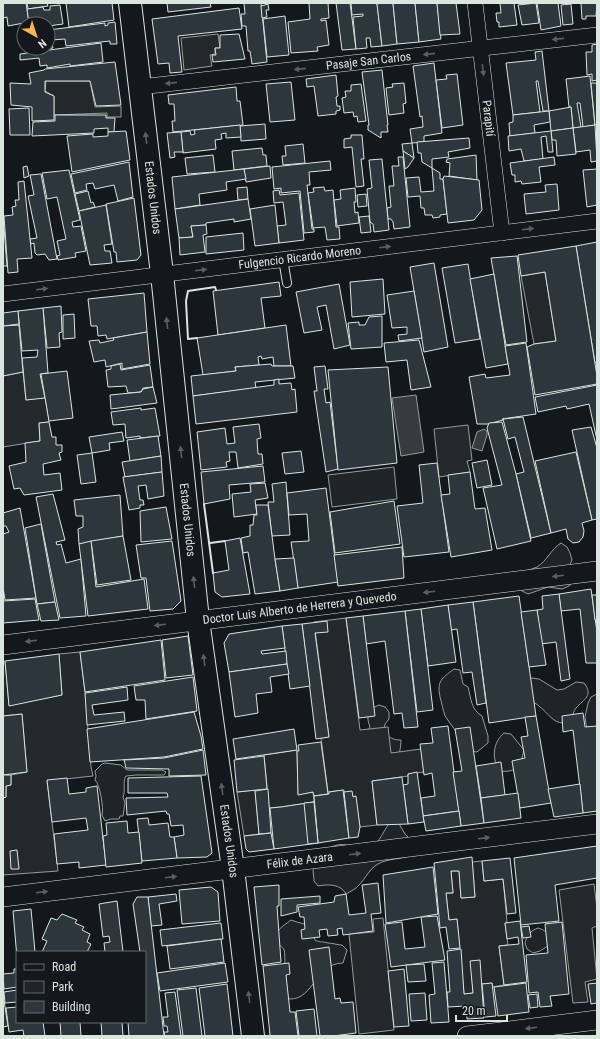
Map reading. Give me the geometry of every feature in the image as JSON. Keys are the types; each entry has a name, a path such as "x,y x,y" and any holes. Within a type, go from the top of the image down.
{"main road":[{"name":"Estados Unidos","path":"130,3 162,274 198,620 233,869 253,1036"}],"street":[{"name":"Parapití","path":"475,3 502,233"},
{"name":"Pasaje San Carlos","path":"140,87 597,35"},
{"name":"Fulgencio Ricardo Moreno","path":"3,294 597,221"},
{"name":"Doctor Luis Alberto de Herrera y Quevedo","path":"3,645 597,571"},
{"name":"Félix de Azara","path":"3,897 597,824"},
{"path":"467,1036 597,1020"}],"lane":[{"path":"283,259 287,283"}],"green space":[{"path":"394,467 397,499 332,507 328,475"},
{"path":"561,543 567,547 572,560 569,567 573,581 569,586 562,589 548,587 528,594 522,591 519,584 524,572 535,568 554,548"},
{"path":"454,669 460,670 463,684 468,687 474,707 482,716 488,736 488,743 477,752 470,751 445,716 439,687 443,678"},
{"path":"532,678 539,679 557,690 564,689 576,682 584,683 587,687 588,694 585,700 574,710 572,718 569,722 559,723 538,705 529,700 526,682"},
{"path":"597,694 597,765 585,717 591,697"},
{"path":"379,705 385,707 389,712 389,719 385,724 384,731 391,738 401,740 398,756 384,773 381,785 379,808 374,812 366,734 370,727 368,714 372,709"},
{"path":"504,733 511,734 524,750 520,766 513,770 500,771 495,761 494,751 497,741"},
{"path":"105,763 121,765 127,770 162,770 166,772 164,775 126,776 124,781 123,797 125,803 123,816 120,816 119,819 105,821 102,815 100,791 95,780 95,771"},
{"path":"391,821 398,822 405,834 410,839 411,855 378,864 370,871 358,886 346,894 341,888 338,887 330,885 318,886 314,881 313,867 323,853 336,845 346,845 361,850 370,848 379,839"},
{"path":"291,920 310,926 315,940 342,945 347,950 343,963 333,965 326,970 308,990 301,996 294,999 284,998 285,953 283,948 275,941 278,931"},
{"path":"538,928 544,930 548,934 551,944 540,951 533,953 527,949 525,943 529,934"}],"shaded area":[{"path":"218,34 220,48 215,48 215,54 210,55 212,66 184,70 181,38"},
{"path":"46,81 90,81 95,107 121,106 121,117 107,117 107,113 54,115 54,96 45,91"},
{"path":"545,272 556,341 534,344 521,276"},
{"path":"23,372 26,400 45,397 49,422 39,423 40,441 3,447 3,376"},
{"path":"416,395 424,452 401,456 392,398"},
{"path":"468,425 472,460 467,461 470,472 439,477 434,429"},
{"path":"484,429 487,431 487,435 482,451 472,448 477,432"},
{"path":"346,618 360,730 388,727 391,753 421,749 424,772 408,774 408,776 372,781 377,825 360,827 355,796 353,797 344,792 344,790 328,792 321,738 329,737 314,622"},
{"path":"80,652 93,776 47,781 58,871 3,875 3,798 6,797 6,786 11,785 11,775 27,772 22,714 3,716 3,662 5,661 9,705 62,695 59,654"},
{"path":"297,750 298,794 313,792 314,802 269,808 264,755"},
{"path":"255,790 259,834 244,836 237,792"},
{"path":"482,861 484,881 503,879 507,922 505,923 508,945 499,946 504,985 493,987 492,983 482,984 471,961 473,993 464,994 457,919 449,920 446,893 453,893 451,871 459,871 461,898 475,897 472,862"},
{"path":"594,884 597,908 597,926 592,928 597,979 585,982 588,1002 573,1003 559,890"},
{"path":"383,918 394,1030 359,1034 349,934 374,932 373,919"}],"building":[{"path":"3,3 26,3 28,16 16,16 16,24 8,26 7,17 3,18"},
{"path":"27,3 47,3 48,6 28,9"},
{"path":"66,3 112,3 114,20 69,27"},
{"path":"167,3 210,3 211,7 168,12"},
{"path":"244,3 261,3 267,62 252,64 250,51 248,51 246,26 242,26 241,14 245,14"},
{"path":"309,3 328,3 329,18 321,19 321,21 326,20 329,45 317,47 318,51 291,53 288,22 310,19"},
{"path":"336,3 350,3 356,49 342,50"},
{"path":"351,3 377,3 382,46 371,47 370,38 366,38 367,48 356,49 353,17 363,16 363,14 352,15"},
{"path":"393,3 397,44 382,46 377,4"},
{"path":"393,3 415,3 419,42 397,44"},
{"path":"415,3 437,3 441,39 419,42"},
{"path":"437,3 456,3 460,34 440,35"},
{"path":"500,3 514,3 517,25 499,27 496,13 501,13"},
{"path":"536,3 539,23 522,25 518,5"},
{"path":"537,3 558,3 561,26 541,30"},
{"path":"581,3 597,3 596,16 586,16 586,19 582,19"},
{"path":"268,4 269,10 266,10 267,17 262,18 261,6"},
{"path":"571,4 573,24 563,25 561,5"},
{"path":"60,5 63,24 56,25 56,16 28,16 27,9 43,7 44,10 50,10 50,6"},
{"path":"239,8 242,29 178,36 182,72 170,73 169,63 158,64 152,19"},
{"path":"285,16 289,55 267,57 263,19"},
{"path":"115,22 117,44 110,44 110,41 66,46 65,39 56,40 56,29 105,23 105,26 108,25 108,23"},
{"path":"239,34 245,59 213,62 212,55 216,55 215,48 220,48 220,35"},
{"path":"101,43 103,62 70,66 70,64 47,68 47,65 40,66 39,58 20,60 20,56 56,56 56,49"},
{"path":"597,44 597,80 592,81 592,74 587,75 586,52 592,52 592,45"},
{"path":"542,51 549,111 543,111 538,81 536,81 540,112 513,115 506,63 536,60 535,52"},
{"path":"115,62 121,105 96,106 90,81 45,81 45,92 54,96 54,120 32,121 32,107 11,105 10,83 31,84 29,73 45,69"},
{"path":"434,63 442,133 424,136 424,142 412,143 410,129 423,127 422,116 420,117 413,66"},
{"path":"382,70 388,132 381,132 381,138 368,130 369,125 362,72"},
{"path":"457,74 463,125 442,128 436,80 447,79 446,75"},
{"path":"336,75 338,96 336,97 337,106 340,106 340,110 336,111 336,114 318,116 314,86 307,87 306,79"},
{"path":"590,76 595,125 583,127 580,103 577,103 581,127 573,128 566,79"},
{"path":"291,82 295,120 270,122 266,84"},
{"path":"404,83 406,103 403,104 404,113 389,115 386,88 393,87 392,84"},
{"path":"591,83 597,83 597,125 595,125"},
{"path":"361,84 366,121 358,122 357,116 354,117 353,112 344,113 342,98 346,97 345,91 351,91 351,85"},
{"path":"236,87 237,101 240,101 243,125 173,132 172,121 175,121 174,104 169,104 168,95"},
{"path":"571,107 573,128 551,131 549,111"},
{"path":"29,108 30,135 10,135 9,109"},
{"path":"549,111 550,122 534,125 535,133 510,136 509,123 513,122 513,115"},
{"path":"55,115 106,115 106,118 115,118 114,132 108,132 108,128 94,129 94,133 32,136 33,122 55,121"},
{"path":"265,124 266,139 241,141 240,126"},
{"path":"240,125 241,137 226,138 226,133 221,134 222,139 215,140 216,149 183,153 181,132 190,131 191,135 195,134 194,130"},
{"path":"595,125 597,161 591,162 590,150 576,152 573,128"},
{"path":"573,128 576,154 557,156 556,140 552,140 551,131"},
{"path":"126,131 130,160 72,172 67,136 93,134 93,137 108,136 108,132"},
{"path":"551,131 553,152 548,152 546,136 541,137 543,159 524,161 521,149 509,151 508,136"},
{"path":"181,132 183,152 174,152 175,157 170,158 167,133"},
{"path":"351,135 362,135 364,159 361,159 364,186 356,187 352,147 344,148 344,139 351,138"},
{"path":"469,138 470,148 448,152 449,157 432,159 432,168 422,162 421,153 418,153 417,142"},
{"path":"412,143 414,158 403,151 402,144"},
{"path":"303,144 305,163 283,165 282,156 286,156 285,146"},
{"path":"262,148 263,155 266,155 267,166 234,170 232,151"},
{"path":"403,151 414,158 405,169"},
{"path":"213,155 215,172 187,174 185,158"},
{"path":"476,155 477,180 449,176 450,163 446,162 447,159"},
{"path":"398,157 403,157 410,227 394,229 393,222 391,219 388,219 387,208 391,207 389,186 394,186 392,166 399,166"},
{"path":"554,157 555,165 539,167 541,182 522,184 521,181 515,182 515,175 512,175 510,163"},
{"path":"382,159 389,230 374,232 373,224 370,222 367,189 372,188 369,160"},
{"path":"330,161 331,170 309,172 310,185 307,185 312,229 314,229 314,232 304,233 300,191 281,193 281,188 274,189 272,167"},
{"path":"129,162 133,197 118,201 114,185 95,189 93,183 86,184 87,190 75,193 71,174"},
{"path":"27,166 29,176 24,178 23,167"},
{"path":"270,166 271,178 246,182 244,169"},
{"path":"432,168 440,173 440,179 443,179 447,214 433,218 432,215 425,215 424,208 421,208 420,196 408,197 406,178 419,177 421,192 434,191"},
{"path":"244,169 246,179 226,182 227,190 199,194 200,205 175,209 172,177"},
{"path":"597,169 597,205 587,207 583,170"},
{"path":"69,170 80,220 72,222 73,227 81,226 86,251 75,253 76,257 58,260 57,256 60,255 57,241 66,239 57,197 47,199 42,173"},
{"path":"41,174 57,259 49,260 45,254 37,255 35,253 34,243 31,244 30,239 37,238 28,196 34,195 30,175"},
{"path":"444,176 479,180 482,210 474,220 448,223 443,179"},
{"path":"24,181 32,258 17,259 18,272 8,273 4,216 13,215 12,207 16,206 15,200 19,200 18,182"},
{"path":"557,184 559,210 526,214 524,194 546,192 545,185"},
{"path":"247,187 248,199 238,200 237,188"},
{"path":"324,187 325,191 333,190 336,227 339,227 340,239 327,240 325,227 313,228 308,193 314,192 313,188"},
{"path":"355,188 355,213 358,212 359,223 337,226 334,200 341,199 340,190"},
{"path":"279,190 280,195 299,193 304,240 279,243 277,226 286,225 283,202 274,203 273,191"},
{"path":"88,191 91,203 93,202 95,207 79,211 75,194"},
{"path":"366,194 367,206 358,207 357,195"},
{"path":"134,198 141,255 137,260 117,262 106,204"},
{"path":"248,199 251,219 234,222 234,219 206,223 206,225 191,226 193,237 179,238 175,209"},
{"path":"106,205 112,244 104,245 105,251 110,251 112,263 90,265 79,211"},
{"path":"275,205 279,243 255,246 250,209"},
{"path":"3,214 7,266 3,266"},
{"path":"369,216 371,232 361,233 359,217"},
{"path":"206,225 207,234 203,235 205,252 180,255 179,238 193,237 191,226"},
{"path":"243,233 244,250 206,254 206,237"},
{"path":"597,242 597,362 595,363 576,246"},
{"path":"576,246 597,376 597,384 535,395 527,347 534,344 556,341 545,272 521,276 518,255"},
{"path":"517,256 527,342 506,345 491,258"},
{"path":"434,263 448,347 424,352 410,267"},
{"path":"468,264 480,339 455,343 442,268"},
{"path":"494,274 508,364 486,368 470,279"},
{"path":"383,279 385,314 352,317 350,282"},
{"path":"279,282 281,296 261,298 265,328 218,335 213,291"},
{"path":"339,284 350,345 334,349 326,305 317,307 322,330 304,333 296,292"},
{"path":"414,291 422,338 399,341 398,335 407,334 407,327 392,328 387,295"},
{"path":"144,293 147,332 107,339 106,335 98,336 97,326 91,326 88,299"},
{"path":"61,306 62,332 59,333 60,347 47,348 43,308"},
{"path":"43,308 48,373 40,374 45,398 26,400 22,358 37,357 38,350 22,351 18,311"},
{"path":"18,311 19,324 3,326 3,313"},
{"path":"74,314 75,338 63,339 63,315"},
{"path":"382,316 382,347 351,349 348,323 359,322 359,325 365,325 369,317"},
{"path":"19,325 23,372 3,376 3,326"},
{"path":"286,325 291,366 274,366 273,357 262,359 261,356 258,357 259,365 235,367 236,371 203,375 197,338"},
{"path":"147,332 150,364 122,369 122,363 106,367 105,360 94,362 89,341 99,340 100,343 114,340 113,338"},
{"path":"419,340 431,387 411,390 407,360 386,362 384,343"},
{"path":"526,343 536,414 502,419 503,420 488,424 477,424 469,377 485,374 486,378 510,375 505,346"},
{"path":"120,364 121,370 150,365 153,387 143,388 141,392 128,393 126,386 108,387 106,370 111,369 111,366"},
{"path":"271,364 272,366 293,366 295,378 255,382 256,388 193,396 191,376 236,371 235,367"},
{"path":"325,366 328,389 324,389 326,403 330,402 338,469 326,472 314,391 317,391 314,367"},
{"path":"388,367 397,463 338,470 328,370"},
{"path":"67,371 73,418 49,421 41,374"},
{"path":"279,379 279,384 291,383 292,390 295,389 297,412 196,424 193,396 274,385 274,380"},
{"path":"597,385 597,440 589,404 567,409 566,406 538,412 535,397"},
{"path":"153,387 157,403 111,409 110,395 141,392 143,389"},
{"path":"141,408 141,410 155,408 160,436 126,438 125,424 113,425 111,412"},
{"path":"523,417 551,533 531,538 516,474 524,472 515,437 508,439 503,419"},
{"path":"49,422 52,437 56,437 56,445 62,445 62,452 59,453 61,460 43,464 44,475 60,473 62,490 24,495 20,488 14,489 9,466 26,462 25,443 40,441 39,423"},
{"path":"502,422 516,474 531,541 497,549 483,488 502,485 487,428 489,423"},
{"path":"259,424 261,438 257,439 258,454 262,454 263,464 238,468 236,452 229,452 230,461 226,462 227,467 201,470 197,432 225,428 227,444 235,443 233,427"},
{"path":"591,427 597,448 597,519 592,520 572,430"},
{"path":"122,432 124,441 109,443 110,450 92,453 89,437"},
{"path":"158,436 161,456 130,461 127,440"},
{"path":"301,451 304,472 285,474 282,453"},
{"path":"576,452 592,520 582,523 584,531 583,537 579,542 573,543 568,539 566,529 551,533 535,461"},
{"path":"92,453 96,482 81,484 77,455"},
{"path":"161,456 162,472 125,477 122,462"},
{"path":"487,460 492,485 477,488 472,463"},
{"path":"437,463 449,552 404,557 397,506 423,503 419,465"},
{"path":"263,466 265,482 229,485 230,499 204,504 201,472"},
{"path":"162,472 164,496 148,499 146,485 138,486 140,500 143,500 144,505 140,505 140,508 129,510 123,477"},
{"path":"470,472 475,509 485,508 492,550 451,557 441,495 450,494 448,475"},
{"path":"286,482 290,535 272,536 268,502 274,502 272,484"},
{"path":"265,483 268,498 255,500 257,514 234,517 232,494 251,492 250,484"},
{"path":"326,488 338,582 298,588 291,542 309,541 307,514 289,515 287,493"},
{"path":"53,494 65,540 56,542 57,545 61,544 66,563 81,559 86,616 60,618 36,497"},
{"path":"120,495 123,536 79,544 78,529 83,527 83,516 76,516 74,500"},
{"path":"394,501 400,544 335,553 330,512"},
{"path":"256,505 268,505 280,591 255,594 248,552 243,553 241,538 250,536 250,525 253,525 254,515 257,515"},
{"path":"166,507 172,539 141,542 140,511"},
{"path":"20,508 36,598 5,600 3,587 3,534 9,532 6,526 3,526 3,513"},
{"path":"41,524 55,602 37,604 25,528"},
{"path":"123,536 131,580 97,585 91,541"},
{"path":"240,538 250,594 222,597 215,592 213,573 229,570 225,541"},
{"path":"91,541 96,587 144,579 148,609 88,616 79,544"},
{"path":"172,541 181,601 173,609 150,611 146,578 141,578 136,545"},
{"path":"402,547 404,578 338,586 334,555"},
{"path":"294,558 298,588 280,591 275,559"},
{"path":"591,589 597,632 597,663 586,663 580,609 561,611 559,594"},
{"path":"559,594 570,679 561,681 556,642 541,644 537,610 543,609 542,596"},
{"path":"592,595 597,595 597,620 595,620"},
{"path":"519,596 536,716 489,723 473,602"},
{"path":"35,599 39,620 3,623 3,601"},
{"path":"55,602 59,620 41,621 37,604"},
{"path":"473,602 486,703 477,705 472,672 463,673 457,629 451,630 448,605"},
{"path":"448,605 456,662 428,666 421,609"},
{"path":"421,609 433,710 417,712 405,611"},
{"path":"537,610 546,665 529,667 521,612"},
{"path":"405,611 418,727 404,728 402,713 394,714 385,641 366,644 363,616"},
{"path":"363,616 375,716 359,718 346,618"},
{"path":"327,621 328,632 315,633 329,737 316,739 302,624"},
{"path":"302,624 310,686 290,689 282,626"},
{"path":"282,626 285,648 261,651 262,654 286,651 287,664 229,672 224,643 229,634"},
{"path":"188,636 193,675 166,678 162,640"},
{"path":"161,640 165,680 85,692 80,652"},
{"path":"59,654 62,695 9,706 5,661"},
{"path":"287,664 289,674 270,677 272,692 256,694 258,713 235,717 229,672"},
{"path":"193,677 197,711 146,719 145,700 136,700 134,686"},
{"path":"127,687 128,700 92,705 94,715 124,712 125,721 87,725 85,693"},
{"path":"194,712 203,749 164,757 90,762 87,729"},
{"path":"583,713 585,727 597,726 597,811 583,813 573,730 563,732 562,716"},
{"path":"22,714 27,772 3,775 3,716"},
{"path":"536,716 551,803 520,808 512,761 525,758 521,737 528,736 525,717"},
{"path":"448,726 459,811 423,816 421,798 435,796 432,773 424,775 420,744 433,743 431,728"},
{"path":"470,727 484,823 461,826 453,772 462,771 455,729"},
{"path":"294,729 297,750 236,759 233,739"},
{"path":"321,742 328,794 314,796 313,792 298,795 298,745"},
{"path":"203,750 206,775 169,776 169,769 126,768 124,760 164,758"},
{"path":"264,756 267,789 237,792 234,760"},
{"path":"501,762 505,795 481,798 476,766"},
{"path":"417,772 424,822 408,824 403,785 408,784 408,774"},
{"path":"3,775 11,775 11,785 6,786 6,797 3,798"},
{"path":"201,776 212,853 207,857 177,858 174,837 184,835 183,825 171,826 169,814 167,814 166,811 127,815 126,798 168,797 167,793 128,793 128,778"},
{"path":"402,777 408,824 377,825 372,781"},
{"path":"67,778 69,794 86,792 86,788 97,786 106,865 79,868 79,862 57,864 54,834 88,830 86,818 52,822 47,780"},
{"path":"580,784 583,813 554,817 548,789"},
{"path":"268,789 271,833 259,834 255,791"},
{"path":"343,790 349,838 318,843 314,796"},
{"path":"352,791 353,797 356,796 360,827 358,837 349,838 344,792"},
{"path":"518,793 521,818 484,823 481,798"},
{"path":"314,802 318,843 274,849 270,808"},
{"path":"314,802 318,843 308,844 304,803"},
{"path":"459,811 461,826 426,831 423,816"},
{"path":"148,818 149,825 168,823 170,837 174,837 177,858 142,861 137,819"},
{"path":"127,821 128,833 139,832 142,863 106,867 103,836 107,835 106,823"},
{"path":"271,833 274,849 249,852 246,849 244,836"},
{"path":"597,846 597,878 555,885 559,921 521,925 514,858"},
{"path":"17,850 19,869 11,869 10,851"},
{"path":"472,857 475,897 461,898 459,871 451,871 453,893 446,893 449,920 457,919 460,948 449,949 446,927 440,928 434,863"},
{"path":"510,858 516,913 507,914 503,879 484,881 482,861"},
{"path":"433,867 438,914 386,923 383,875"},
{"path":"378,883 381,913 371,914 373,931 343,935 342,928 337,929 338,935 328,936 327,929 319,930 320,937 302,939 301,930 305,929 304,917 300,917 298,907 334,902 335,896 346,894 349,915 366,913 362,885"},
{"path":"279,885 279,906 277,906 281,962 262,965 254,887"},
{"path":"211,887 218,892 220,921 182,924 179,890"},
{"path":"176,894 177,901 159,904 162,925 151,926 148,897"},
{"path":"320,896 320,903 297,905 297,912 281,916 281,899"},
{"path":"137,897 148,897 164,1036 129,1036 128,1023 146,1023 146,951 140,951 133,904"},
{"path":"117,901 123,951 105,951 104,943 110,942 109,936 103,937 99,904"},
{"path":"31,909 35,951 16,951 13,911"},
{"path":"62,914 77,920 75,923 84,927 82,930 90,934 87,942 91,944 88,951 42,951 47,941 42,939 51,918 57,920"},
{"path":"437,916 445,960 391,967 385,924 402,922 405,949 425,947 421,917"},
{"path":"520,921 527,982 504,985 499,946 519,944 518,937 507,939 505,923"},
{"path":"562,922 569,994 550,996 552,1006 540,1007 538,992 529,993 526,955 548,953 545,924"},
{"path":"221,923 223,939 162,946 160,930"},
{"path":"529,926 531,937 523,938 521,927"},
{"path":"221,939 224,962 170,969 167,946"},
{"path":"329,947 335,999 340,998 341,1003 353,1002 356,1033 320,1036 309,950"},
{"path":"461,949 464,994 473,993 470,961 480,960 484,1018 467,1019 466,1006 448,1007 447,992 450,992 447,951"},
{"path":"444,962 449,1022 431,1023 429,995 435,994 432,963"},
{"path":"225,963 228,982 160,991 157,973"},
{"path":"289,963 290,974 286,975 290,1012 295,1012 298,1036 271,1036 263,966"},
{"path":"424,964 426,981 408,982 406,965"},
{"path":"14,969 16,969 16,987 4,989 3,974 14,973"},
{"path":"404,969 409,1026 394,1027 388,971"},
{"path":"492,983 496,1016 485,1017 482,984"},
{"path":"526,983 529,1012 498,1016 494,987"},
{"path":"597,983 597,1003 591,1004 588,984"},
{"path":"227,984 233,1036 205,1036 199,988"},
{"path":"196,988 202,1036 183,1036 177,990"},
{"path":"16,990 16,1002 5,1003 4,992"},
{"path":"175,992 181,1036 165,1036 164,1032 168,1032 167,1026 164,1026 163,1017 168,1017 165,993"},
{"path":"425,993 427,1020 411,1021 409,994"},
{"path":"3,994 8,1026 3,1027"},
{"path":"537,994 538,1007 530,1008 528,995"},
{"path":"16,1007 16,1023 43,1023 45,1036 24,1036 23,1030 9,1032 6,1008"},
{"path":"314,1009 317,1036 299,1036 296,1011"},
{"path":"60,1023 80,1023 81,1036 61,1036"},
{"path":"101,1023 122,1023 123,1036 102,1036"}],"wall":[{"path":"197,338 188,339 186,301 188,291 215,287 216,290"},
{"path":"204,504 213,573"},
{"path":"210,543 225,541"}]}
